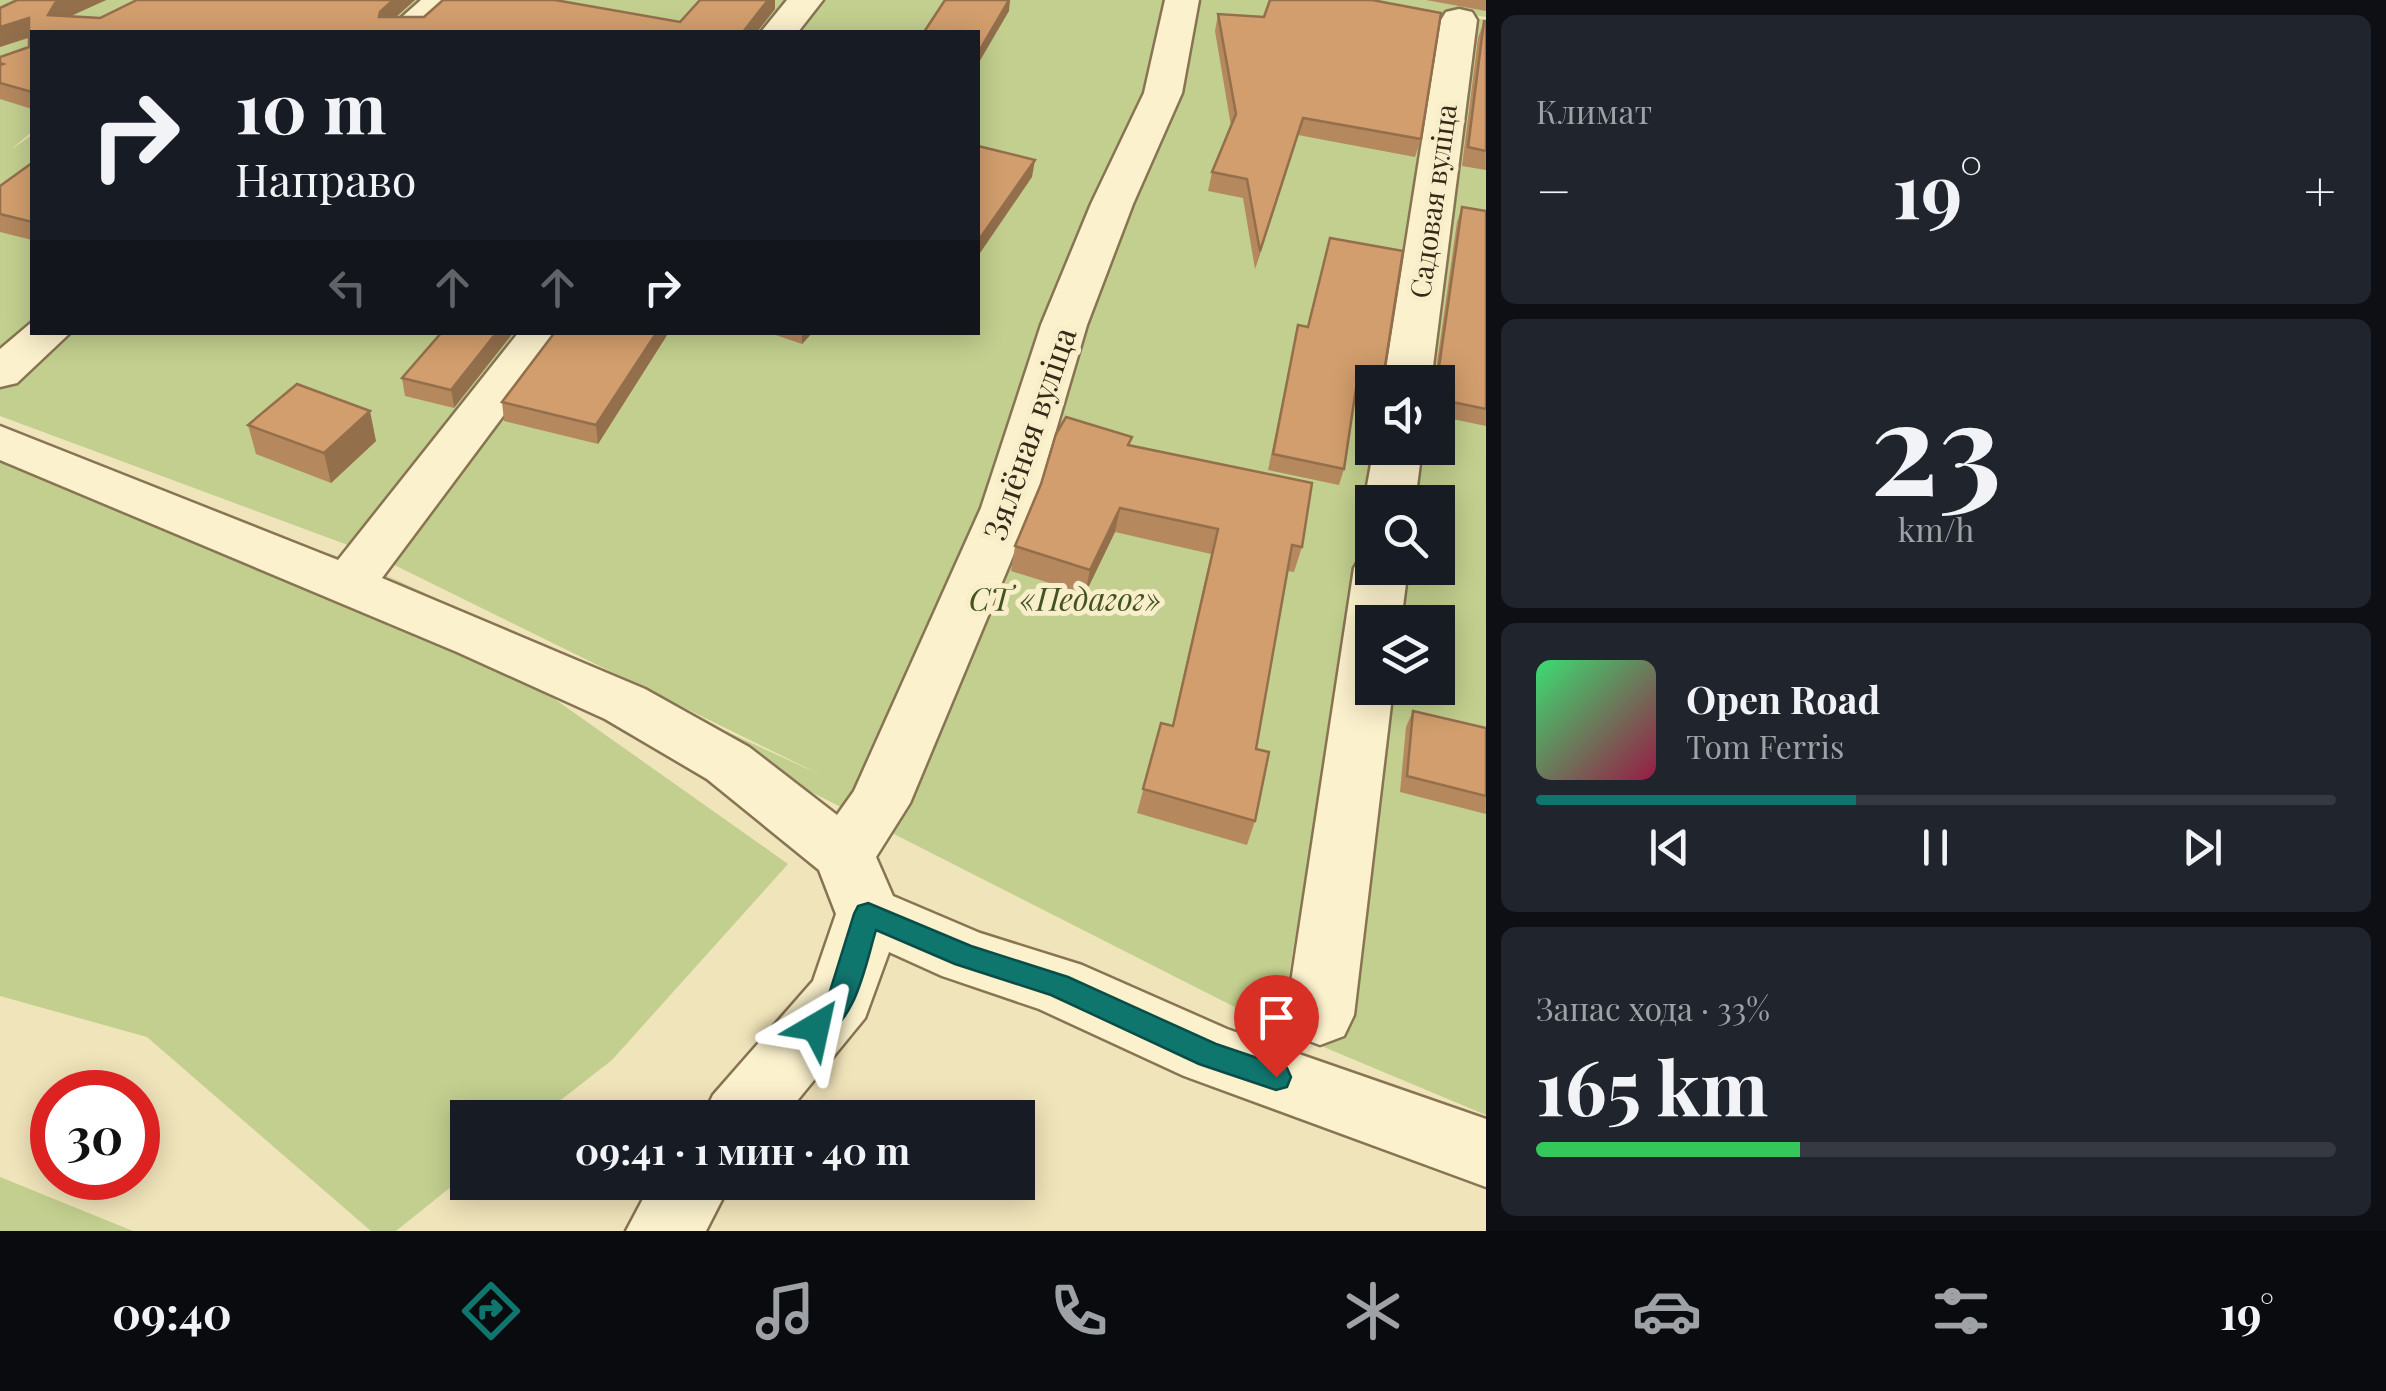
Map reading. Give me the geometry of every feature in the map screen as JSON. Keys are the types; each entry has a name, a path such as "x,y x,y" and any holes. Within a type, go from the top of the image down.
{"street":[{"path":"405,30 442,0"},
{"path":"781,30 806,0"},
{"name":"Зялёная вуліца","path":"753,1100 842,997 856,884 879,803 1007,508 1064,325 1112,204 1163,93 1182,0"},
{"name":"Садовая вуліца","path":"1409,365 1456,19"},
{"path":"0,373 44,335"},
{"path":"348,586 542,335"},
{"path":"0,442 476,638 624,704 728,763 856,884 965,956 1058,986 1209,1054 1486,1153"},
{"path":"1320,1015 1362,705"},
{"path":"664,1231 683,1200"}],"green space":[{"name":"СТ «Педагог»","path":"0,0 211,0 30,30 30,134 10,150 30,136 30,335 980,335 980,30 185,30 223,0 1486,0 1486,17 1447,11 1389,365 1355,365 1355,465 1372,465 1369,485 1355,485 1355,571 1280,1030 371,568 821,775 372,554 0,416"},
{"path":"1451,14 1486,20 1486,1115 1288,1032 1355,611 1355,705 1455,705 1455,605 1356,605 1359,585 1455,585 1455,485 1376,485 1379,465 1455,465 1455,365 1395,365"},
{"path":"0,449 359,563 788,864 612,1060 561,1100 450,1100 450,1188 396,1231 371,1231 147,1037 0,996"},
{"path":"0,1177 30,1189 30,1200 57,1200 133,1231 0,1231"}],"building":[{"path":"17,0 62,0 55,3 48,15 100,18 137,0 393,0 379,17 424,17 443,0 555,0 680,22 700,0 768,0 745,30 30,30 30,91 0,83 0,57 29,47 29,18 0,27 0,8"},
{"path":"945,0 1009,0 980,50 980,30 925,30"},
{"path":"1270,0 1372,0 1441,13 1421,139 1303,118 1260,251 1247,179 1212,172 1236,114 1218,14 1264,17"},
{"path":"1486,21 1486,151 1468,147"},
{"path":"980,146 1035,160 980,238"},
{"path":"30,164 30,222 0,214 0,186"},
{"path":"1462,207 1486,211 1486,409 1455,403 1455,365 1439,365"},
{"path":"1330,238 1403,251 1385,365 1355,365 1355,395 1344,469 1273,454 1298,325 1308,327"},
{"path":"439,335 495,335 451,390 402,378"},
{"path":"553,335 655,335 596,425 502,402"},
{"path":"297,384 370,411 324,453 248,425"},
{"path":"1066,417 1132,437 1128,445 1312,483 1302,547 1292,545 1256,749 1269,752 1255,821 1143,789 1161,723 1173,726 1218,529 1120,508 1090,570 1015,546 1041,484 1056,434"},
{"path":"1413,711 1486,728 1486,796 1407,776"}],"route":[{"path":"816,1027 842,997 868,914 965,956 1058,986 1209,1054 1276,1077"}]}
